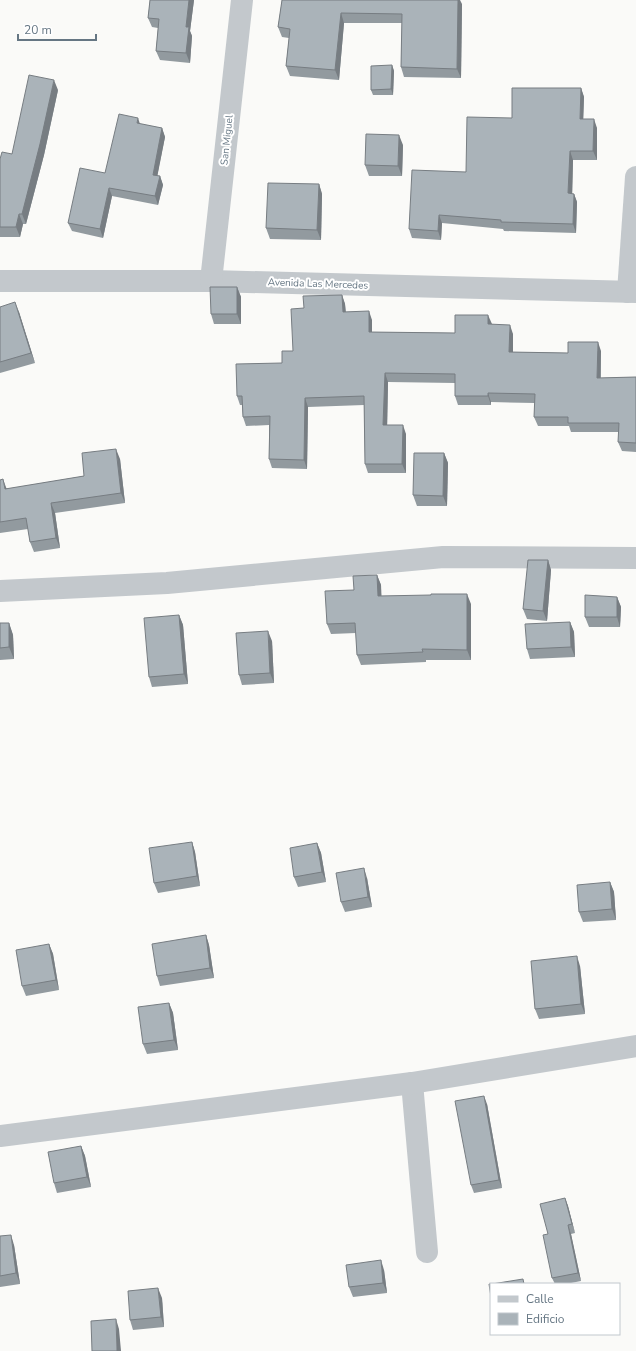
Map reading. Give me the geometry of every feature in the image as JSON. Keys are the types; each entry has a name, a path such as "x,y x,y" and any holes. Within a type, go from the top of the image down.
{"street":[{"name":"San Miguel","path":"211,281 242,0"},
{"path":"632,292 636,177"},
{"name":"Avenida Las Mercedes","path":"0,281 211,281 632,292"},
{"path":"0,592 167,583 443,557 636,558"},
{"path":"0,1136 412,1083 636,1046"},
{"path":"412,1083 427,1252"}],"building":[{"path":"150,0 189,0 186,27 189,27 186,53 156,51 159,19 148,18"},
{"path":"282,0 458,0 457,69 401,67 402,14 341,13 335,70 286,66 290,29 278,27"},
{"path":"392,65 391,89 371,90 371,66"},
{"path":"29,75 54,80 40,144 22,214 19,214 16,227 0,227 0,159 2,152 12,154"},
{"path":"512,88 581,88 580,119 594,119 593,151 570,151 568,193 574,194 573,224 501,222 501,220 439,215 438,231 409,229 412,170 466,172 467,117 512,118"},
{"path":"119,114 138,118 137,123 162,128 153,175 160,176 155,196 109,188 100,229 68,223 80,168 105,173"},
{"path":"366,134 399,135 398,166 365,165"},
{"path":"268,183 319,184 317,230 266,228"},
{"path":"210,287 237,287 237,314 211,314"},
{"path":"342,295 343,312 369,311 369,332 455,333 455,315 488,315 488,324 510,325 509,352 568,353 568,342 598,342 597,378 636,377 636,443 618,442 619,423 568,423 568,417 534,417 535,394 488,393 488,396 455,396 455,374 385,373 383,425 403,425 402,464 365,464 364,396 305,398 304,460 269,459 270,416 243,417 242,396 237,396 236,364 282,363 282,351 293,351 291,309 304,308 303,296"},
{"path":"15,302 31,353 0,362 0,307"},
{"path":"116,449 121,493 51,503 56,538 30,542 26,518 0,522 0,480 3,479 5,489 84,476 82,453"},
{"path":"414,453 444,453 443,496 413,495"},
{"path":"528,560 548,560 543,611 523,609"},
{"path":"377,575 378,596 467,594 467,650 422,649 423,652 357,655 355,623 327,624 325,591 354,590 353,576"},
{"path":"585,595 617,597 617,617 585,617"},
{"path":"179,615 184,674 149,677 144,618"},
{"path":"570,622 571,647 527,649 525,624"},
{"path":"0,623 9,623 9,647 0,648"},
{"path":"268,631 270,673 239,675 236,633"},
{"path":"192,842 197,876 154,883 149,848"},
{"path":"317,843 322,872 294,877 290,848"},
{"path":"364,868 368,897 341,902 336,873"},
{"path":"610,882 612,909 579,912 577,885"},
{"path":"206,935 210,968 157,976 152,944"},
{"path":"49,944 56,980 22,986 16,950"},
{"path":"577,956 581,1004 535,1009 531,961"},
{"path":"169,1003 174,1040 143,1044 138,1007"},
{"path":"484,1096 499,1180 471,1185 455,1101"},
{"path":"81,1146 87,1177 54,1183 48,1152"},
{"path":"565,1198 572,1224 568,1225 578,1273 552,1278 543,1235 548,1234 540,1204"},
{"path":"11,1235 16,1273 0,1276 0,1236"},
{"path":"381,1260 383,1283 349,1287 346,1265"},
{"path":"523,1279 524,1283 498,1283"},
{"path":"158,1288 161,1317 130,1320 128,1291"},
{"path":"116,1319 117,1351 92,1351 91,1321"}]}
